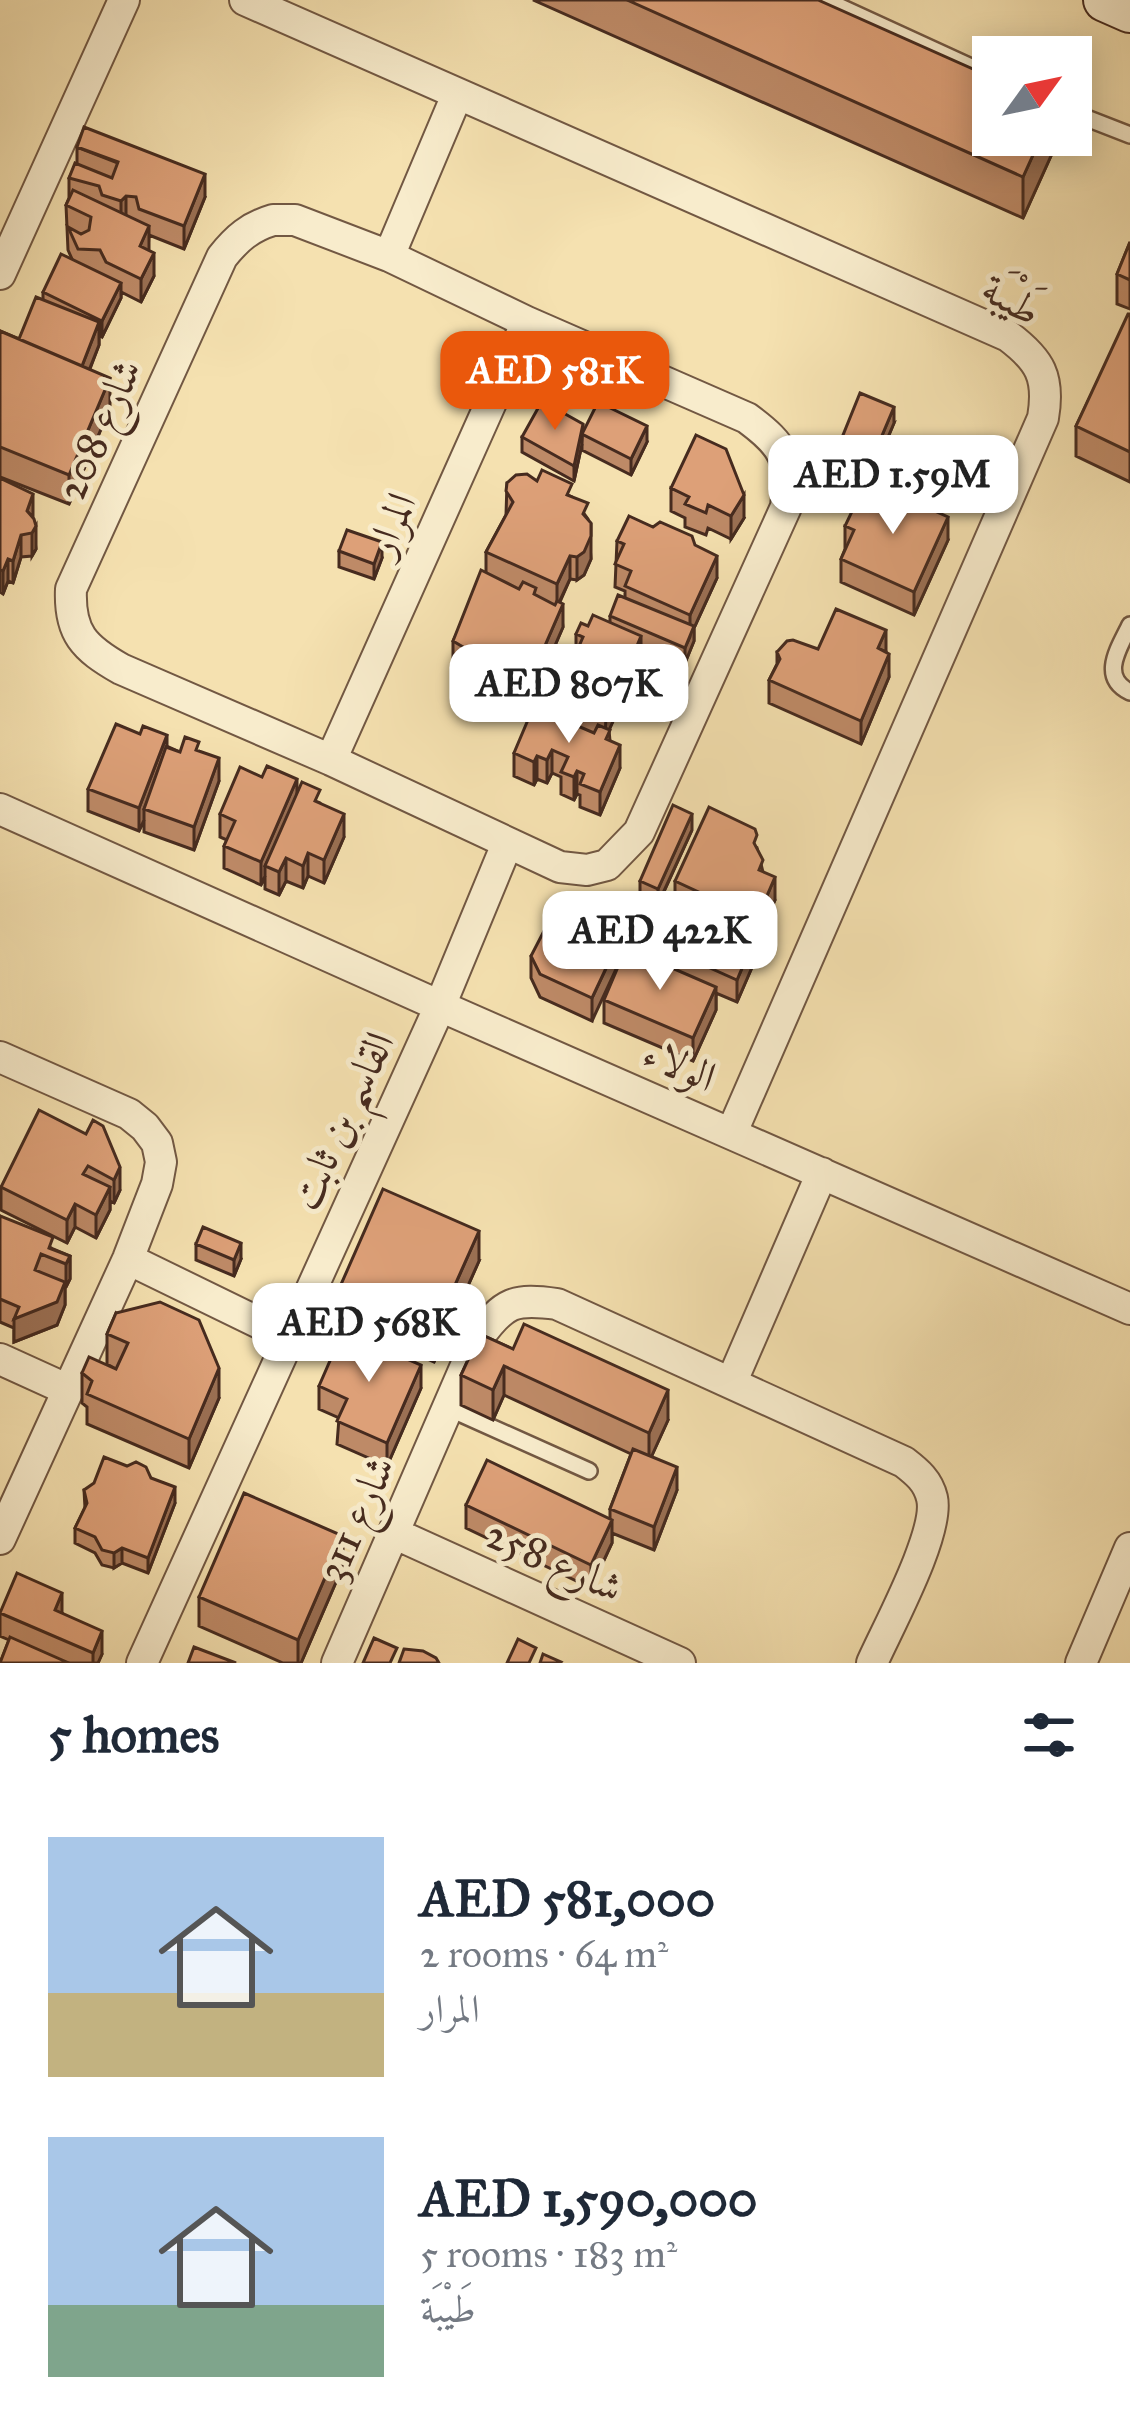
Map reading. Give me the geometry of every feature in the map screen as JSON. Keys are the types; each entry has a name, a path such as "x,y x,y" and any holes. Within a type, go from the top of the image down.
{"main road":[{"path":"1101,0 1130,11"}],"street":[{"path":"0,274 9,231 124,0"},
{"name":"طَيْبَة","path":"245,0 1008,336 1027,350 1041,371 1047,393 1043,418 732,1132"},
{"path":"389,256 458,95"},
{"name":"شارع 208","path":"273,220 295,220 389,256 747,418 784,455 789,478 786,507 639,832 607,865 586,870 560,867 507,844 331,760 121,669 94,654 77,633 70,613 71,589 222,256 254,225 273,220"},
{"name":"المرار","path":"331,760 527,322"},
{"name":"الولاء","path":"0,808 1130,1309"},
{"path":"440,1006 507,844"},
{"name":"القاسم بن ثابت","path":"142,1663 440,1006"},
{"path":"0,1057 129,1114 157,1143 161,1162 128,1258 0,1539"},
{"path":"732,1382 822,1173"},
{"path":"128,1258 288,1337"},
{"name":"شارع 311","path":"337,1663 478,1338 493,1317 514,1302 534,1300 557,1304 732,1382 904,1462 922,1476 932,1494 934,1513 928,1538 872,1663"},
{"path":"0,1359 66,1389"},
{"name":"شارع 258","path":"395,1534 680,1663"},
{"path":"1081,1663 1122,1591 1130,1548"}],"lane":[{"path":"825,0 972,66"},
{"path":"1101,0 1130,28"},
{"path":"1092,120 1130,135"},
{"path":"1130,625 1112,673 1119,686 1130,692"},
{"path":"448,1408 589,1472"}],"building":[{"path":"627,0 818,0 972,69 972,154"},
{"path":"84,127 205,174 184,226 139,209 136,197 121,201 102,195 99,186 69,178 75,163 112,178 118,162 77,147"},
{"path":"976,156 1032,156 1023,177"},
{"path":"73,190 149,226 140,246 154,253 141,279 106,262 100,250 78,249 68,227 81,234 89,230 91,217 66,205"},
{"path":"1130,242 1130,280 1117,274"},
{"path":"61,254 121,283 102,321 43,292"},
{"path":"36,297 99,322 82,366 19,339"},
{"path":"1130,314 1130,452 1076,426"},
{"path":"0,331 110,378 69,475 0,447"},
{"path":"860,393 894,407 870,464 837,450"},
{"path":"542,401 583,424 574,466 522,437"},
{"path":"598,402 647,426 631,459 582,434"},
{"path":"696,435 726,449 744,495 731,516 708,505 706,513 685,504 689,497 671,488"},
{"path":"542,470 572,484 567,495 588,503 583,514 591,523 584,552 570,556 557,584 486,552 513,502 507,483 516,475 527,474 537,481"},
{"path":"0,478 33,494 27,511 36,526 32,533 21,535 13,561 8,559 3,571 0,569"},
{"path":"875,484 948,517 914,592 841,559 854,530 845,526 857,501 866,505"},
{"path":"629,516 653,527 660,522 692,536 695,545 717,556 690,615 625,586 631,571 615,564 624,544 617,541"},
{"path":"347,530 382,542 374,564 339,551"},
{"path":"481,570 519,589 523,582 536,588 534,594 563,604 530,680 505,670 494,675 453,641"},
{"path":"618,595 694,626 685,648 610,616"},
{"path":"836,609 886,630 878,648 889,654 861,721 769,680 780,659 777,652 787,641 818,649"},
{"path":"593,615 641,636 634,653 626,650 621,660 610,656 600,678 611,683 607,693 614,697 605,716 557,694 562,681 555,678 560,668 568,671 583,637 576,634 581,623 588,626"},
{"path":"552,704 563,709 559,718 594,733 598,725 610,730 606,739 620,745 600,792 580,784 584,774 577,771 574,777 561,772 568,757 552,750 547,760 537,756 534,762 514,753 533,708 548,714"},
{"path":"116,724 140,734 143,726 167,735 139,808 88,789"},
{"path":"185,737 199,742 196,750 219,758 194,827 144,809 166,747 180,752"},
{"path":"267,766 297,779 261,862 224,846 235,821 220,814 240,767 262,777"},
{"path":"302,782 320,790 315,801 344,814 324,860 308,853 303,866 286,858 279,872 265,866"},
{"path":"673,805 692,814 658,889 640,881"},
{"path":"709,807 755,829 754,843 763,860 759,870 775,877 757,919 675,881"},
{"path":"659,892 756,935 737,980 641,937 648,921 639,917 645,902 653,906"},
{"path":"560,900 577,908 576,913 624,930 592,998 540,974 531,956"},
{"path":"626,948 716,987 693,1038 604,1000"},
{"path":"39,1110 86,1134 93,1120 103,1126 120,1167 114,1180 88,1166 83,1174 110,1187 96,1215 75,1204 67,1220 1,1187"},
{"path":"383,1189 479,1231 434,1332 339,1289"},
{"path":"0,1216 53,1237 49,1248 70,1256 66,1264 41,1254 35,1270 65,1282 57,1302 14,1319 19,1307 0,1299"},
{"path":"203,1227 241,1243 234,1260 196,1244"},
{"path":"160,1302 199,1320 219,1368 189,1439 87,1394 92,1381 82,1373 89,1357 116,1369 128,1343 107,1334 116,1313"},
{"path":"524,1324 668,1390 649,1433 504,1366 493,1390 461,1375 480,1334 513,1349"},
{"path":"352,1326 382,1339 379,1347 349,1333"},
{"path":"343,1331 421,1365 387,1443 337,1421 347,1399 319,1386"},
{"path":"633,1449 677,1467 654,1527 610,1509"},
{"path":"104,1457 127,1466 136,1462 146,1467 151,1478 175,1487 148,1558 122,1548 114,1553 102,1550 95,1537 75,1528 87,1503 84,1490 94,1483"},
{"path":"487,1460 612,1520 591,1565 466,1505"},
{"path":"244,1493 343,1536 298,1640 199,1597"},
{"path":"17,1573 62,1593 55,1610 102,1631 93,1653 0,1613"},
{"path":"10,1637 69,1663 0,1663"},
{"path":"374,1638 397,1648 390,1663 363,1663"},
{"path":"518,1639 536,1648 529,1663 507,1663"},
{"path":"194,1647 236,1663 188,1663"},
{"path":"404,1649 423,1651 439,1663 399,1663"},
{"path":"543,1654 561,1662 540,1663"}]}
